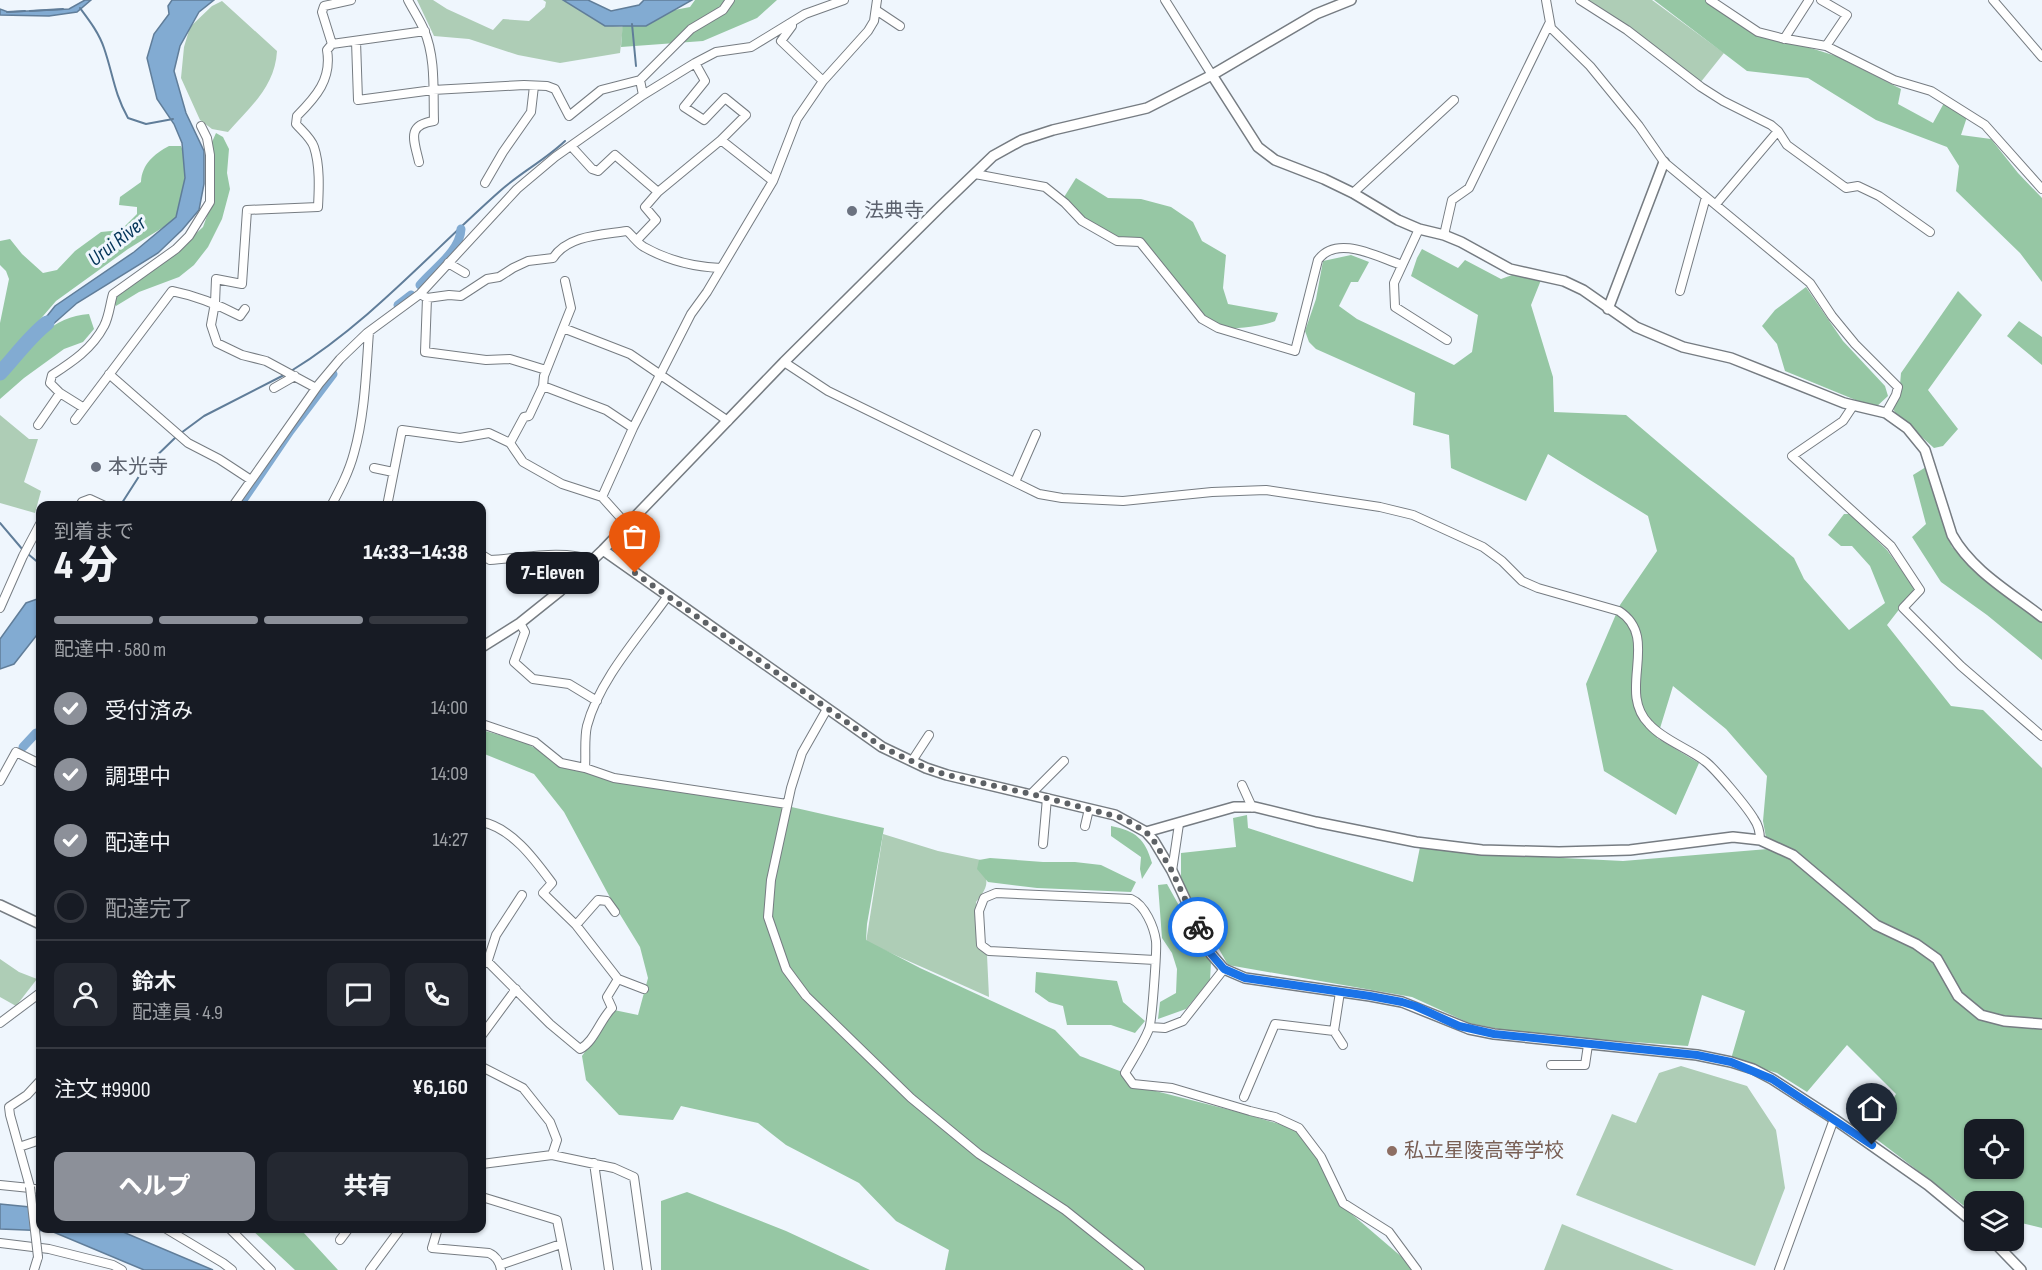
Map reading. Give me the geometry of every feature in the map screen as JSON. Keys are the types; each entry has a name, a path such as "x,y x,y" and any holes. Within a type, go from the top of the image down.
{"street":[{"path":"332,44 322,12 324,6 351,0"},
{"path":"408,0 425,31 431,56 434,121 423,122 415,129 413,136 419,162"},
{"path":"356,41 358,100 432,90 546,86 555,89 569,116 601,90 639,80 691,29 723,10 730,0"},
{"path":"236,501 316,388 340,359 369,332 424,296 448,262 517,189 555,157 642,94 694,63 716,52 751,47 805,14 844,0"},
{"path":"602,497 633,428 691,314 722,268 773,181 796,119 823,81 868,31 873,21 877,0"},
{"path":"1164,0 1258,147 1275,160 1353,193 1398,220 1419,229 1444,235 1510,269 1564,281 1583,290 1636,327 1683,347 1731,358 1852,406 1886,413 1907,428 1925,450 1952,535 1959,547 1975,565 2042,617"},
{"path":"486,644 520,623 560,591 593,560 784,362 993,156 1022,141 1053,130 1148,108 1212,75 1316,14 1351,0"},
{"path":"1546,0 1549,24 1560,38 1590,66 1639,126 1664,162 1810,283 1832,316 1855,344 1898,387 1886,413"},
{"path":"1580,0 1627,30 1701,87 1771,125 1787,144 1846,188 1858,186 1879,196 1930,232"},
{"path":"1710,0 1758,32 1826,46 1894,80 1931,91 1985,125 2042,189"},
{"path":"1784,39 1809,0"},
{"path":"1821,0 1847,15 1826,46"},
{"path":"1993,0 2042,57"},
{"path":"876,10 900,26"},
{"path":"792,22 792,26 781,41 823,81"},
{"path":"1444,235 1452,200 1469,188 1549,24"},
{"path":"316,388 266,361 242,355 217,343 211,325 216,279 242,284 247,210 318,207 319,187 314,147 308,136 296,124 297,116 316,97 326,74 329,61 327,50 332,44 425,31"},
{"path":"637,240 656,220 645,207 658,192 721,140 746,115 725,98 704,120 684,107 705,81 694,63"},
{"path":"639,80 642,94"},
{"path":"485,183 531,112 534,86"},
{"path":"1353,193 1454,100"},
{"path":"84,408 60,393 50,383 52,375 83,354 98,335 106,324 113,294 176,249 189,236 210,202 210,155 207,138 201,126"},
{"path":"1716,204 1778,131"},
{"path":"721,140 773,181"},
{"path":"571,146 592,169 598,171 615,155 658,192"},
{"path":"1608,309 1664,162"},
{"path":"975,174 1045,187 1082,221 1117,241 1140,242 1202,319 1218,328 1295,351 1318,260 1322,254 1345,247 1402,265"},
{"path":"1680,291 1706,197"},
{"path":"1419,229 1394,283 1395,307 1447,340"},
{"path":"424,296 461,296 487,279 499,277 513,267 528,261 553,258 559,249 580,238 627,231 642,246 680,262 722,268"},
{"path":"448,262 465,273"},
{"path":"510,442 524,417 529,416 543,386 546,370 571,308 565,281"},
{"path":"75,420 172,291 195,295 240,316 245,309"},
{"path":"424,296 424,352 486,360 510,359 546,370"},
{"path":"563,328 630,354 728,421"},
{"path":"334,501 354,453 362,406 369,332"},
{"path":"784,362 828,392 1039,494 1062,498 1143,501 1212,492 1266,490 1380,507 1413,515 1483,547 1502,561 1522,581 1538,588 1620,611 1629,617 1639,637 1635,695 1641,713 1649,725 1707,763 1754,819 1760,831 1761,840"},
{"path":"109,374 188,444 219,459 251,480"},
{"path":"273,388 294,376"},
{"path":"543,386 606,410 633,428"},
{"path":"38,425 60,393"},
{"path":"1852,406 1843,421 1792,456 1891,546 1920,590 1903,608 1961,666 2042,736"},
{"path":"388,501 402,430 460,438 489,433 510,442 523,462 562,484 602,497 628,526"},
{"path":"1015,482 1036,434"},
{"path":"374,468 393,472"},
{"path":"0,608 36,532"},
{"path":"603,550 882,747 947,775 1123,818 1146,832 1172,871 1211,954 1224,969 1245,978 1402,1002 1459,1026 1494,1034 1697,1055 1731,1062 1772,1079 1834,1119 1928,1185 1964,1214"},
{"path":"486,558 490,560 580,555 593,560"},
{"path":"585,768 587,728 597,701 626,651 643,632 667,597"},
{"path":"520,623 525,632 513,662 533,680 568,684 597,701"},
{"path":"827,709 802,753 787,804 771,880 768,916 786,969 806,996 911,1098 979,1154 1065,1210 1140,1270"},
{"path":"486,725 535,742 561,763 614,778 787,804"},
{"path":"912,761 929,735"},
{"path":"0,782 16,752 36,763"},
{"path":"1031,794 1064,761"},
{"path":"1242,785 1252,807"},
{"path":"1043,844 1047,798"},
{"path":"1146,832 1234,807 1252,807 1270,809 1316,822 1416,842 1482,849 1560,852 1630,850 1732,837 1761,840 1793,855 1876,925 1916,944 1936,960 1958,996 1981,1015 2004,1021 2042,1024"},
{"path":"1085,826 1089,809"},
{"path":"486,824 511,837 529,852 552,883 543,893 576,925 618,979 644,989"},
{"path":"1172,871 1179,824"},
{"path":"1155,960 989,951 981,945 979,911 984,898 996,893 1131,899 1138,902 1146,914 1156,941 1155,960 1150,1027 1125,1073 1133,1084 1172,1088 1275,1117 1299,1128 1321,1157 1343,1203 1389,1232 1417,1270"},
{"path":"486,955 522,895"},
{"path":"576,925 598,900 607,901 615,912"},
{"path":"0,905 36,922"},
{"path":"486,961 550,1024 580,1049 586,1046 612,1008 607,996 618,979"},
{"path":"1150,1027 1165,1028 1183,1021 1224,969"},
{"path":"486,1030 516,989"},
{"path":"1340,992 1334,1031 1343,1045"},
{"path":"0,1023 36,996"},
{"path":"1244,1097 1275,1024 1334,1031"},
{"path":"1551,1065 1585,1065 1588,1045"},
{"path":"486,1069 523,1088 550,1122 557,1140 552,1155"},
{"path":"34,1270 38,1257 30,1187 9,1107 27,1095 36,1085"},
{"path":"1779,1270 1834,1119"},
{"path":"19,1147 36,1141"},
{"path":"486,1163 552,1155 614,1168 634,1177 647,1270"},
{"path":"594,1163 609,1270"},
{"path":"0,1185 36,1188"},
{"path":"486,1198 556,1220 567,1270"},
{"path":"174,1233 232,1270"},
{"path":"234,1233 271,1270"},
{"path":"340,1240 345,1233"},
{"path":"370,1270 397,1233"},
{"path":"436,1233 432,1248 489,1253 501,1267 561,1244"},
{"path":"3,1244 49,1249 113,1265 122,1270"},
{"path":"2003,1251 2021,1270"}],"green space":[{"path":"417,0 433,0 493,30 503,19 529,21 545,7 546,2 543,0 563,0 603,25 623,27 620,53 560,63 518,55 469,39 434,36"},
{"path":"695,0 777,0 757,18 703,41 621,47 623,20 690,7"},
{"path":"1584,0 1652,0 1724,53 1700,83"},
{"path":"1654,0 1712,0 1769,35 1836,56 1901,89 1898,104 1933,123 1944,103 1967,117 1961,135 1991,139 2018,173 2042,198 2042,282 2020,253 1956,191 1959,166 1947,147 1876,120 1808,78 1747,71"},
{"path":"222,1 277,51 272,75 260,96 228,132 212,129 200,120 181,78 184,47 190,27 212,6"},
{"path":"216,133 223,137 229,149 227,173 230,189 222,219 208,247 194,265 179,277 139,292 116,306 110,296 176,252 203,227 215,194 212,142"},
{"path":"169,146 181,146 186,165 186,190 180,217 128,249 56,301 0,366 0,323 9,279 6,271 0,265 0,241 10,239 22,254 43,273 57,270 75,251 101,232 121,230 137,214 137,207 119,205 120,197 141,182 146,165 158,152"},
{"path":"1076,178 1108,198 1141,199 1171,207 1193,222 1202,241 1226,255 1223,288 1228,304 1278,313 1275,321 1256,326 1231,328 1219,328 1211,324 1190,304 1140,242 1117,241 1061,202"},
{"path":"1422,249 1458,268 1465,260 1501,279 1515,274 1541,280 1531,305 1553,377 1554,412 1626,415 1794,558 1804,579 1849,630 1885,603 1870,566 1852,546 1841,546 1828,535 1844,514 1850,514 1887,550 1915,589 1887,625 1951,706 1983,710 2042,768 2042,1228 2024,1224 2024,1191 1964,1191 1964,1206 1871,1135 1896,1094 1847,1045 1807,1092 1777,1073 1731,1059 1745,1011 1702,995 1688,1046 1525,1034 1469,1023 1412,997 1228,965 1181,882 1181,853 1236,847 1233,818 1247,815 1248,828 1413,882 1420,847 1505,855 1623,861 1768,849 1763,821 1767,776 1726,729 1673,686 1657,738 1699,763 1676,815 1604,771 1586,684 1620,605 1657,551 1648,516 1548,454 1526,501 1451,468 1449,435 1413,425 1415,393 1316,349 1309,342 1305,331 1316,299 1323,261 1351,255 1369,262 1358,282 1351,282 1339,306 1357,319 1454,365 1472,352 1478,315 1411,276"},
{"path":"1806,287 1843,341 1885,386 1888,396 1875,408 1785,371 1777,344 1762,326 1775,310"},
{"path":"1958,291 1982,315 1928,390 1958,429 1943,446 1934,448 1896,414 1892,407 1899,396 1901,373"},
{"path":"89,314 94,329 83,342 64,349 0,399 0,374 4,368 53,326 76,316"},
{"path":"2019,321 2042,337 2042,365 2007,336"},
{"path":"0,415 29,439 38,439 24,482 41,491 38,501 36,501 35,513 0,503"},
{"path":"1926,467 1952,547 2042,623 2042,660 1987,615 1941,582 1912,537 1926,524 1913,475"},
{"path":"486,731 524,742 574,770 765,801 884,828 866,940 920,968 1055,1030 1080,1056 1125,1073 1132,1085 1296,1129 1316,1150 1340,1204 1417,1270 945,1270 949,1250 896,1221 859,1183 786,1145 758,1123 681,1106 673,1120 619,1115 586,1080 582,1056 614,1010 638,1015 648,978 640,947 613,903 564,812 534,774 486,755"},
{"path":"1111,826 1133,834 1143,842 1152,863 1142,879 1141,857 1111,836"},
{"path":"883,834 938,851 981,860 986,886 976,902 983,950 987,955 989,997 866,942"},
{"path":"990,858 1101,865 1136,882 1131,892 1037,888 988,882 977,869 979,860"},
{"path":"1167,884 1211,963 1210,980 1186,1009 1158,1019 1160,1002 1176,993 1177,969 1172,953 1162,938 1158,885"},
{"path":"0,959 19,972 36,979 16,1006 0,997"},
{"path":"1036,972 1117,981 1123,1002 1145,1021 1135,1033 1111,1025 1067,1025 1063,1006 1049,1002 1035,992"},
{"path":"1681,1066 1747,1086 1776,1130 1785,1188 1755,1266 1576,1195 1612,1114 1636,1123 1659,1073"},
{"path":"687,1192 786,1231 870,1270 661,1270 661,1201"},
{"path":"1562,1224 1674,1270 1544,1270"},
{"path":"255,1233 304,1233 338,1270 295,1270"}],"water":[{"path":"85,0 91,0 77,12 49,16 0,15 0,9 8,12 69,9"},
{"path":"172,0 214,0 199,12 180,46 174,71 186,113 204,151 204,184 199,210 158,253 77,303 34,341 32,335 55,306 134,252 176,217 185,178 182,143 174,124 157,99 147,58 154,34 169,14 168,6"},
{"path":"563,0 588,0 611,11 639,5 644,0 692,0 646,26 605,26"},
{"path":"36,599 36,636 14,664 0,669 0,639 26,603"},
{"path":"0,1204 36,1208 36,1230 0,1229"},
{"path":"56,1233 125,1233 213,1270 144,1270"}],"waterway":[{"path":"80,8 102,42 117,92 128,118 146,124 173,119"},
{"path":"30,11 63,9"},
{"path":"7,12 25,11"},
{"path":"632,24 636,66"},
{"path":"291,371 347,331 399,286 500,191 565,141"},
{"path":"420,285 451,253 461,229"},
{"path":"398,305 411,295"},
{"name":"Urui River","path":"0,373 28,340 47,323"},
{"path":"181,433 204,416 286,374"},
{"path":"242,501 290,431 333,374"},
{"path":"123,501 145,467 177,436"},
{"path":"0,523 23,550"},
{"path":"28,554 36,561"},
{"path":"23,747 36,733"}],"way so far":[{"path":"635,573 882,747 926,768 947,775 1115,815 1146,832 1172,871 1198,927"}],"place":[{"name":"法典寺","path":"852,211"},
{"name":"本光寺","path":"96,467"},
{"name":"7-Eleven","path":"635,573"},
{"name":"私立星陵高等学校","path":"1392,1151"}],"route":[{"path":"1198,927 1211,954 1224,969 1245,978 1402,1002 1459,1026 1494,1034 1697,1055 1753,1069 1872,1145"}]}
